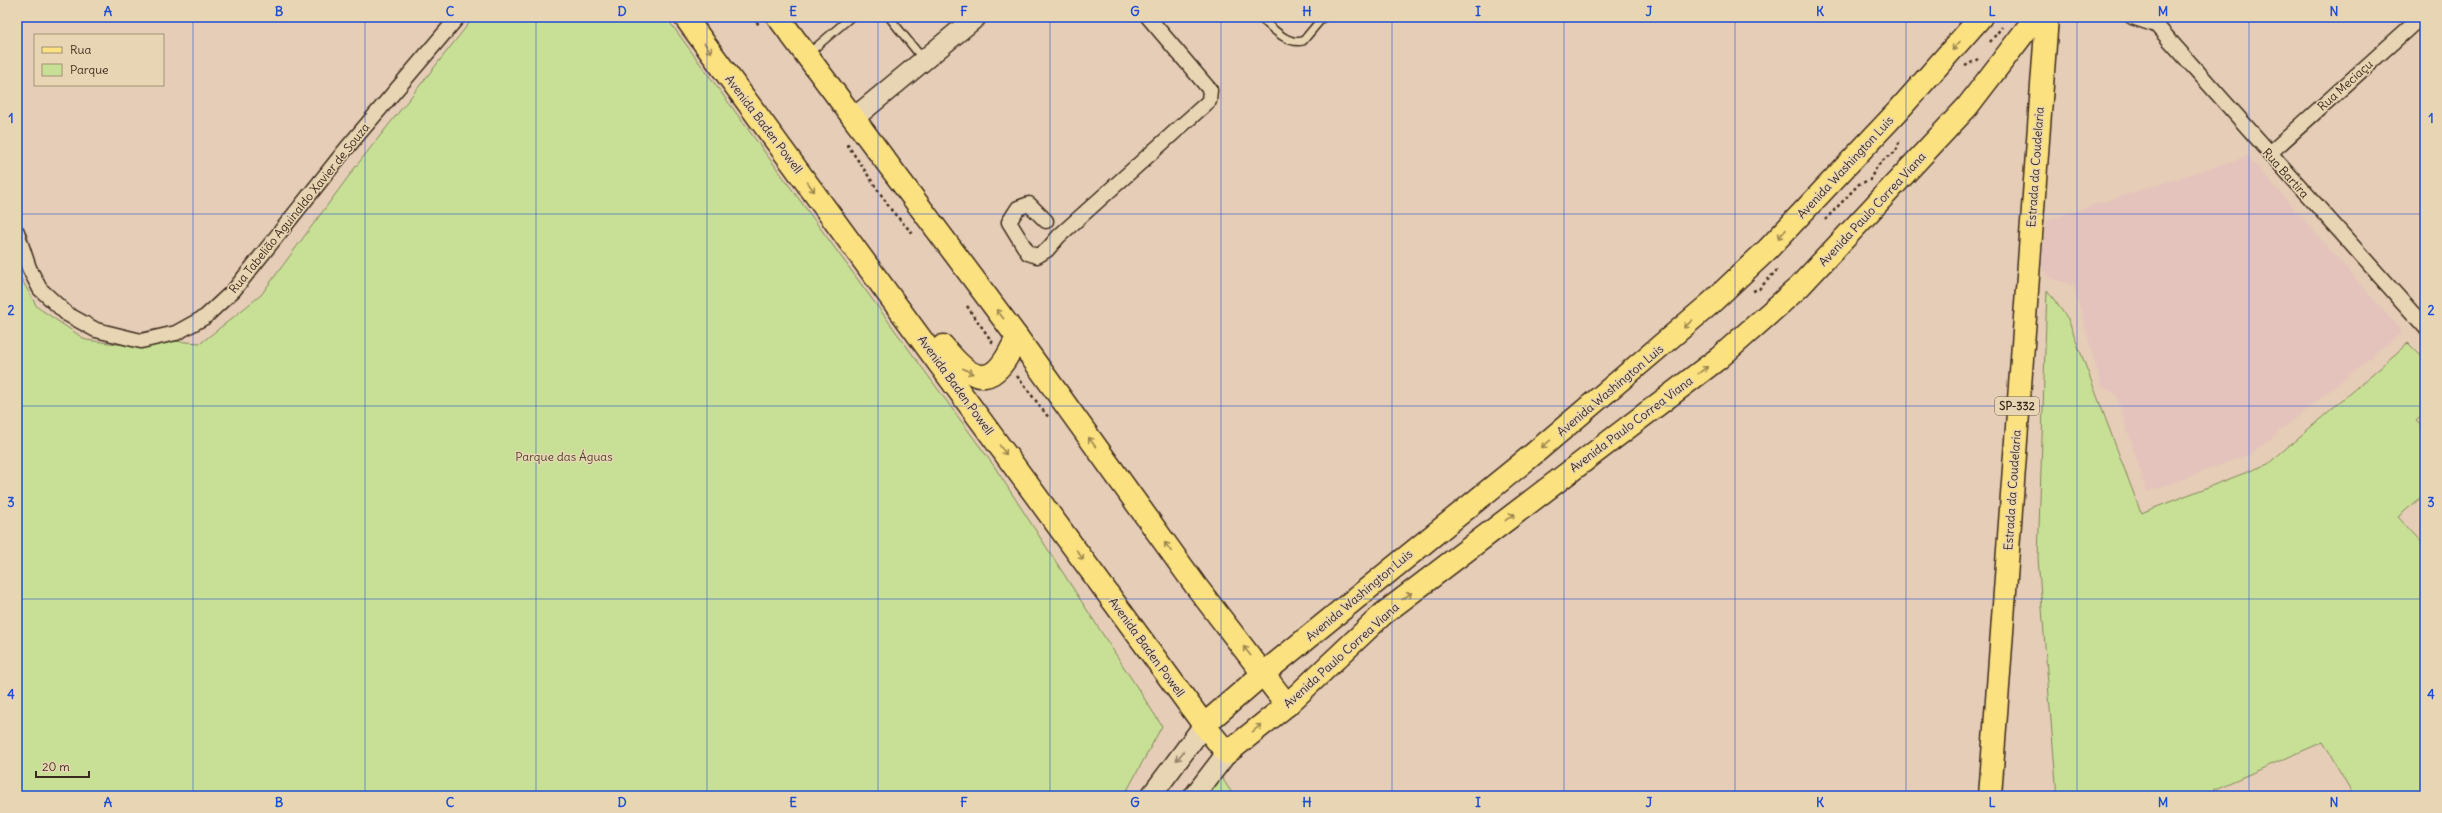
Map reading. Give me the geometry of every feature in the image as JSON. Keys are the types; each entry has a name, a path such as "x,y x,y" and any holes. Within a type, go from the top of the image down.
{"main road":[{"name":"Avenida Baden Powell","path":"685,17 1204,725 1227,753"},
{"name":"Avenida Washington Luis","path":"1204,725 1264,673 1531,456 1711,303 1768,249 1897,112 1982,17"},
{"name":"Avenida Paulo Correa Viana","path":"1227,753 1287,705 1383,614 1719,358 1800,287 1967,106 1998,49 2036,17"},
{"name":"Estrada da Coudelaria","path":"1990,796 2046,17"},
{"path":"770,23 805,56 854,118 1017,337 1196,586 1287,705"},
{"path":"1998,49 2020,54 2030,59 2035,67 2041,88"},
{"path":"866,262 906,298 960,366 970,374 981,376 992,373 1006,362 1017,337"}],"street":[{"name":"Rua Tabelião Aguinaldo Xavier de Souza","path":"17,232 29,268 40,289 67,314 96,330 142,341 176,333 205,317 234,290 346,149 458,17"},
{"path":"854,118 976,17"},
{"path":"1046,221 1028,204 1018,208 1009,222 1028,253 1037,256 1047,250 1059,236 1209,101 1210,90 1148,17"},
{"path":"2132,17 2152,21"},
{"name":"Rua Meciaçu","path":"2269,154 2421,17"},
{"name":"Rua Bartira","path":"2152,21 2269,154 2425,327"},
{"path":"1150,796 1204,725"},
{"name":"Avenida Paulo Correa Viana","path":"1194,796 1227,753"}],"lane":[{"path":"805,56 851,17"},
{"path":"890,17 924,61"},
{"path":"1259,17 1288,40 1295,43 1303,41 1323,17"}],"path":[{"path":"754,17 770,23"},
{"path":"1998,49 2005,24"},
{"path":"1962,68 1982,57"},
{"path":"1822,223 1859,184 1870,180 1875,168 1884,157 1896,152 1901,135"},
{"path":"845,142 892,211 918,239"},
{"path":"1746,293 1758,289 1780,267"},
{"path":"965,302 1006,362 1054,425"}],"shaded area":[{"path":"2248,156 2402,332 2253,453 2147,492 2116,394 2101,386 2074,285 2050,278 2040,266 2047,220"}],"green space":[{"name":"Parque das Águas","path":"474,17 666,17 994,466 1162,726 1124,796 17,796 17,271 37,307 86,340 140,347 171,341 201,343 261,295 357,165"},
{"path":"2047,290 2068,319 2141,513 2268,464 2408,343 2425,360 2425,412 2416,421 2425,429 2425,494 2398,517 2425,546 2425,796 2354,796 2323,742 2213,790 2220,796 2057,796 2038,558"},
{"path":"1220,775 1234,796 1206,796"}]}
